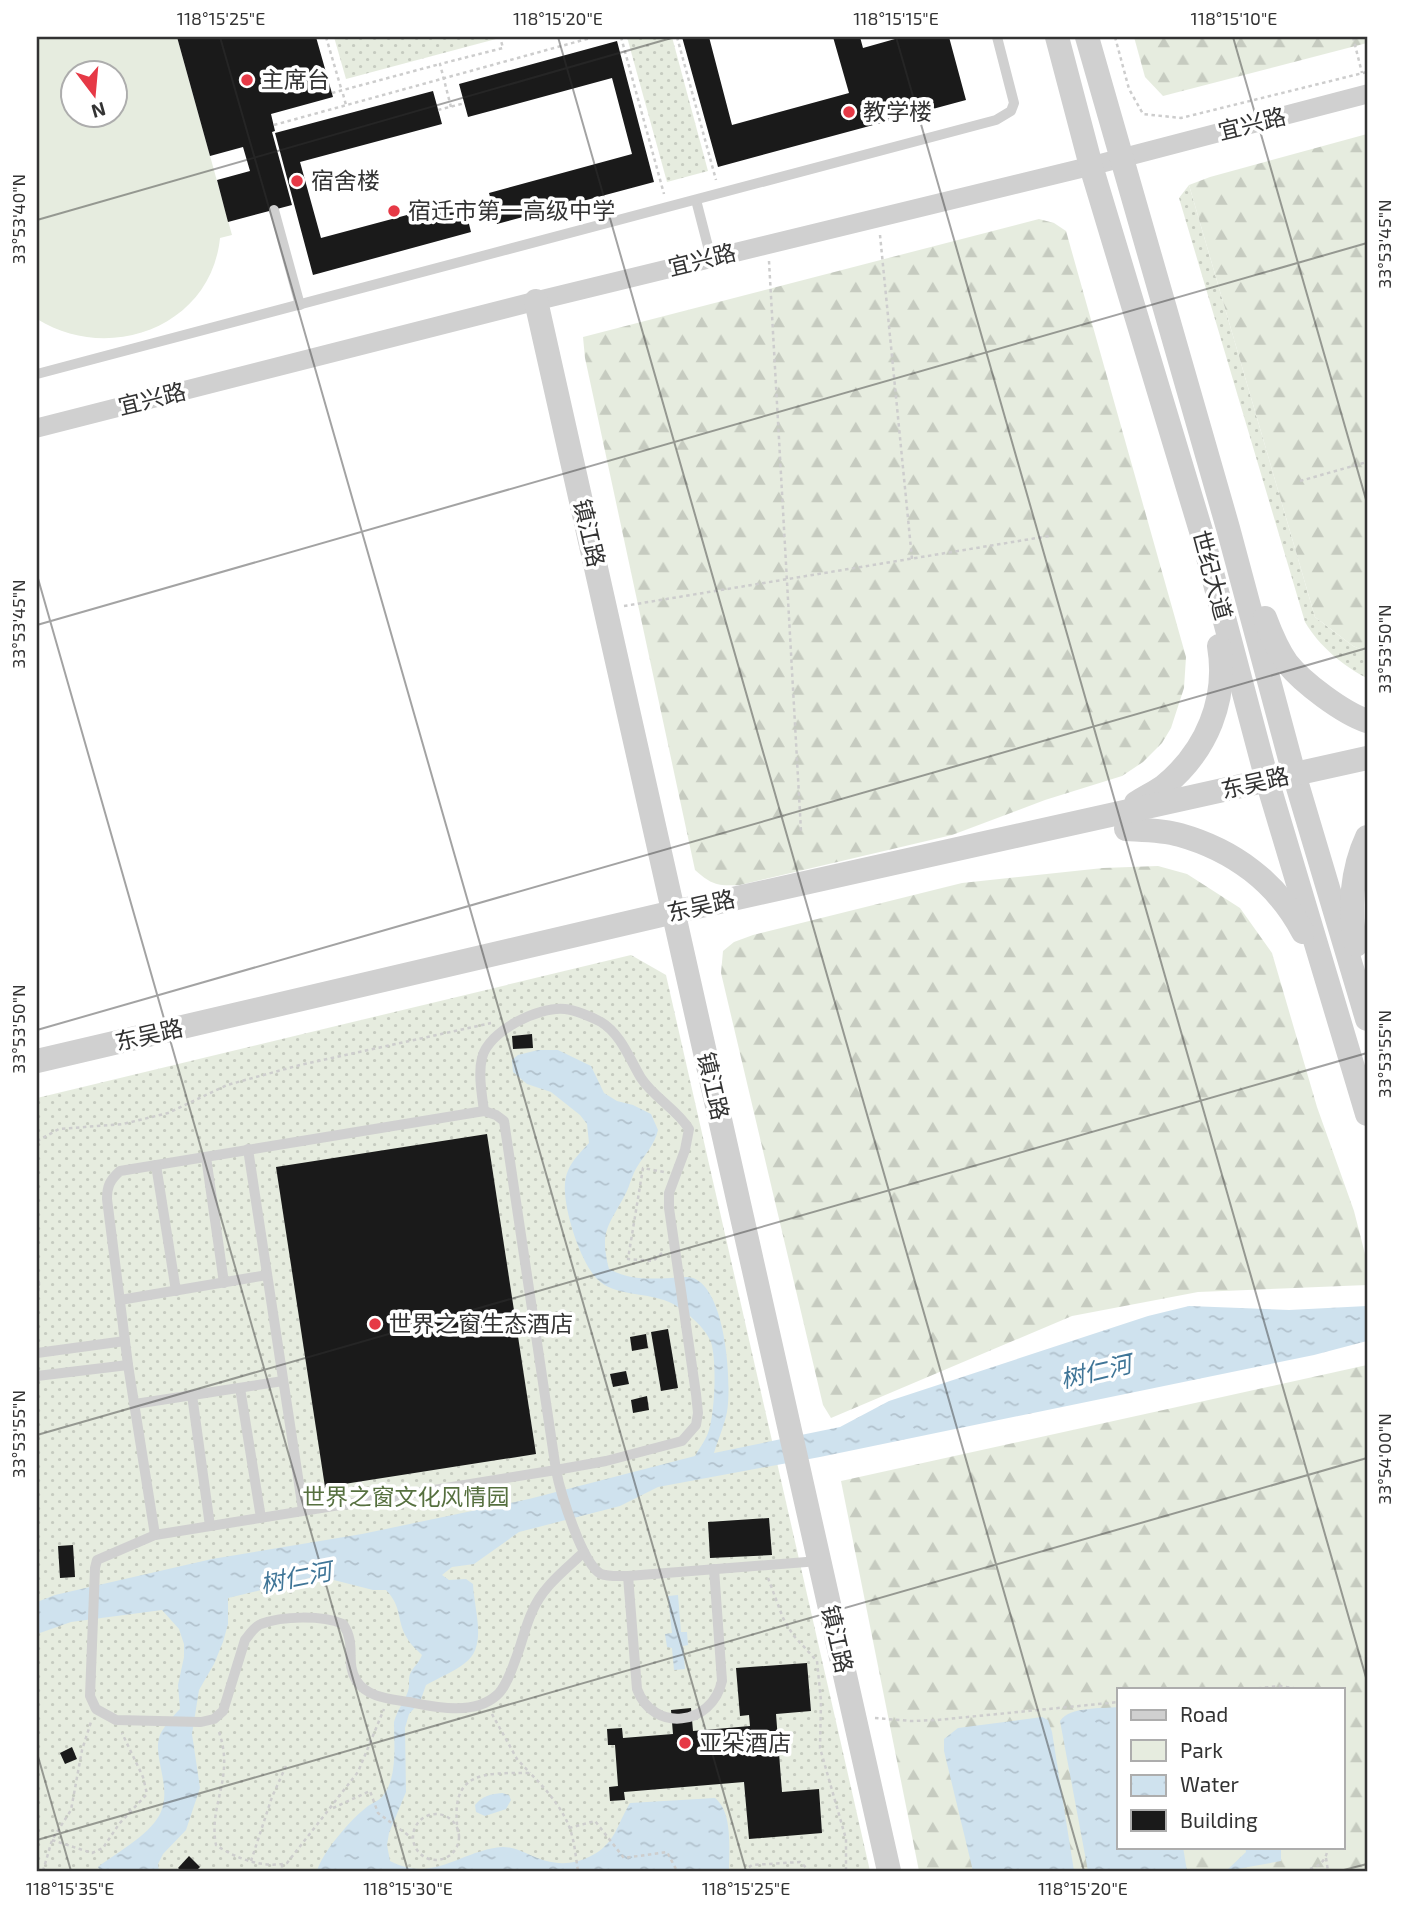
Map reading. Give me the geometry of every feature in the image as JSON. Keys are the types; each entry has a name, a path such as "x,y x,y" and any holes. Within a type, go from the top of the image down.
{"street":[{"name":"世纪大道","path":"1057,37 1091,166 1201,531 1269,788 1367,1114"},
{"name":"世纪大道","path":"1087,37 1228,528 1296,781 1367,1019"},
{"name":"宜兴路","path":"37,428 536,301 1091,166 1367,94"},
{"name":"镇江路","path":"536,301 890,1871"},
{"path":"1228,528 1274,642 1289,664 1334,704 1367,721"},
{"path":"1124,820 1164,786 1194,752 1209,731 1217,712 1222,663 1201,531"},
{"name":"东吴路","path":"37,1061 1269,788 1367,758"},
{"name":"东吴路","path":"1296,781 1367,773"},
{"path":"1124,820 1178,834 1236,859 1257,872 1286,903 1327,978"},
{"path":"1367,837 1356,867 1352,897 1354,938 1367,993"},
{"name":"东吴路","path":"37,1074 676,921"}],"lane":[{"path":"37,374 1005,116 1014,103 997,37"},
{"path":"696,200 711,258"},
{"path":"274,210 300,305"},
{"path":"484,1111 482,1057 490,1040 506,1027 534,1014 565,1009 601,1023 608,1029 635,1064 642,1080 683,1119 689,1129 685,1150 668,1193 698,1413 696,1425 682,1441 606,1461 155,1535 97,1560 90,1696 96,1709 116,1720 201,1722 214,1719 223,1711 245,1640 252,1630 260,1625 303,1618 333,1620 343,1624 352,1644 351,1668 357,1682 370,1693 441,1708 467,1707 496,1696 502,1689 532,1612 544,1591 584,1552"},
{"path":"155,1535 128,1365 107,1186 120,1171 484,1111 504,1121 558,1483 584,1552 600,1573 628,1576 819,1560"},
{"path":"248,1149 303,1510"},
{"path":"206,1157 224,1283"},
{"path":"156,1165 176,1291"},
{"path":"120,1300 267,1275"},
{"path":"37,1353 125,1341"},
{"path":"37,1376 128,1365"},
{"path":"135,1404 283,1381"},
{"path":"240,1388 261,1518"},
{"path":"192,1395 210,1526"},
{"path":"628,1576 637,1689 641,1700 649,1709 664,1717 682,1719 701,1714 712,1704 719,1694 722,1681 714,1569"}],"path":[{"path":"326,37 341,88"},
{"path":"332,93 503,48 500,37"},
{"path":"274,125 594,37"},
{"path":"621,37 668,207"},
{"path":"677,37 720,193"},
{"path":"1115,37 1129,89 1143,114 1181,118 1367,72"},
{"path":"1353,37 1362,73"},
{"path":"440,64 451,107"},
{"path":"343,94 346,105"},
{"path":"438,110 465,103"},
{"path":"878,217 912,559"},
{"path":"768,244 801,831"},
{"path":"1300,481 1367,462"},
{"path":"606,609 1049,536"},
{"path":"37,1141 59,1129 123,1125 157,1116 227,1085 300,1065 497,1022"},
{"path":"673,1244 653,1261 628,1259 643,1168 675,1174"},
{"path":"37,1274 37,1305"},
{"path":"763,1565 783,1618 793,1635 817,1661 821,1701 820,1748 846,1839 846,1871"},
{"path":"1261,1688 1293,1688"},
{"path":"214,1719 223,1745 225,1773 212,1829 216,1845 233,1857 276,1866 287,1863 358,1772 393,1700"},
{"path":"483,1702 517,1759 543,1786 569,1828 578,1871"},
{"path":"854,1716 911,1721 937,1720 1117,1702"},
{"path":"43,1871 52,1840 71,1810 82,1750 96,1709"},
{"path":"52,1840 92,1853 103,1848 119,1824 147,1794 143,1777 116,1720"},
{"path":"251,1861 272,1797 286,1766"},
{"path":"330,1809 370,1791 378,1813 413,1838 418,1852 424,1857 439,1860 452,1853 456,1847 458,1832 455,1811 459,1794 468,1783 476,1777 489,1774 530,1773"},
{"path":"413,1838 417,1824 422,1819 436,1815 450,1820 458,1832"},
{"path":"569,1828 595,1821 624,1858 667,1852 677,1871"},
{"path":"1328,1848 1328,1871"},
{"path":"1303,1871 1319,1865 1326,1858"},
{"path":"743,1871 752,1865 800,1862 810,1871"},
{"path":"282,1864 282,1871"}],"green space":[{"path":"37,37 177,37 232,235 220,238 213,269 198,295 177,315 152,329 124,337 95,338 65,332 37,319"},
{"path":"334,37 495,37 496,39 346,79"},
{"path":"627,37 672,37 708,171 667,182"},
{"path":"1134,37 1367,37 1367,43 1163,96 1145,77"},
{"path":"1367,134 1367,652 1353,646 1315,617 1189,185"},
{"path":"1189,185 1315,617 1353,646 1367,652 1367,678 1332,655 1305,622 1179,198"},
{"path":"1039,219 1054,223 1066,231 1186,657 1184,688 1171,728 1162,743 1143,762 1122,776 1045,800 952,835 740,885 711,882 695,870 585,358 583,337"},
{"path":"1158,866 1187,874 1240,908 1272,953 1317,1107 1354,1211 1367,1262 1367,1285 1198,1292 1072,1316 831,1418 823,1405 721,973 723,951 734,942 753,935 962,883 1103,868"},
{"name":"世界之窗文化风情园","path":"631,955 666,975 870,1871 37,1871 37,1098"},
{"path":"1367,1365 1367,1871 919,1871 841,1481"}],"water":[{"name":"树仁河","path":"538,1050 558,1050 591,1066 604,1093 651,1114 658,1130 652,1145 635,1170 607,1229 606,1256 609,1269 624,1275 693,1278 704,1286 713,1300 724,1338 728,1380 727,1412 714,1453 840,1427 889,1401 1148,1316 1189,1306 1289,1310 1367,1306 1367,1341 1314,1355 820,1457 658,1487 620,1506 519,1532 474,1564 452,1567 442,1575 449,1580 466,1579 473,1584 478,1637 472,1656 456,1669 426,1685 420,1702 409,1714 405,1728 406,1792 389,1833 387,1845 390,1861 421,1869 503,1847 551,1862 574,1862 589,1857 605,1846 630,1803 715,1798 721,1804 727,1821 729,1871 317,1871 325,1854 346,1827 387,1790 393,1771 394,1722 408,1691 410,1674 422,1655 407,1638 395,1603 386,1590 373,1590 318,1576 228,1598 228,1624 223,1642 199,1690 192,1734 200,1788 186,1830 163,1854 158,1864 159,1871 100,1871 98,1867 151,1826 162,1808 164,1786 158,1744 164,1728 180,1709 178,1685 184,1644 179,1629 162,1610 71,1622 37,1634 37,1602 55,1595 212,1559 362,1534 529,1499 695,1456 705,1439 714,1401 715,1374 711,1342 699,1324 675,1305 613,1289 604,1285 591,1271 574,1234 565,1194 570,1166 589,1143 587,1124 551,1092 527,1084 513,1072 512,1060 518,1055"},
{"path":"678,1595 681,1632 687,1632 688,1645 683,1646 685,1669 674,1670 672,1648 667,1647 665,1634 672,1633 668,1596"},
{"path":"1117,1707 1117,1848 1183,1848 1187,1871 1088,1871 1060,1721 1071,1713"},
{"path":"1042,1717 1048,1720 1052,1732 1074,1871 973,1871 944,1751 944,1739 958,1728"},
{"path":"502,1793 509,1795 511,1800 506,1809 485,1816 476,1812 475,1805 481,1799"},
{"path":"1245,1848 1281,1848 1281,1861 1226,1871 1246,1852"}],"building":[{"path":"177,37 316,37 333,97 271,114 275,131 272,132 292,205 228,222 217,180 250,171 243,147 210,156"},
{"name":"教学楼","path":"682,37 709,37 732,125 849,93 833,37 860,37 863,48 902,37 949,37 966,100 718,167"},
{"path":"617,41 654,182 497,224 489,193 632,154 612,78 468,117 459,84"},
{"name":"宿舍楼","path":"433,91 442,124 300,162 321,238 463,200 471,232 313,275 275,133"},
{"path":"532,1034 533,1048 513,1049 512,1036"},
{"path":"487,1134 536,1454 325,1487 276,1167"},
{"path":"668,1329 678,1388 661,1391 651,1332"},
{"path":"646,1334 648,1348 632,1351 630,1337"},
{"path":"626,1371 629,1384 613,1387 610,1374"},
{"path":"647,1396 649,1410 633,1413 631,1400"},
{"path":"769,1518 772,1555 710,1558 708,1522"},
{"path":"73,1545 75,1577 60,1578 58,1546"},
{"path":"807,1663 811,1711 776,1714 782,1792 819,1789 822,1833 749,1839 744,1782 624,1792 625,1800 610,1801 609,1787 618,1786 615,1745 608,1745 607,1729 622,1728 623,1738 673,1734 671,1710 691,1708 693,1731 750,1726 749,1715 740,1716 736,1668"},
{"path":"72,1747 77,1759 65,1764 60,1753"},
{"path":"189,1856 200,1867 196,1871 181,1871 178,1868"}],"place":[{"name":"主席台","path":"247,80"},
{"name":"教学楼","path":"849,112"},
{"name":"宿舍楼","path":"297,181"},
{"name":"宿迁市第一高级中学","path":"394,211"},
{"name":"世界之窗生态酒店","path":"375,1324"},
{"name":"亚朵酒店","path":"685,1743"}]}
